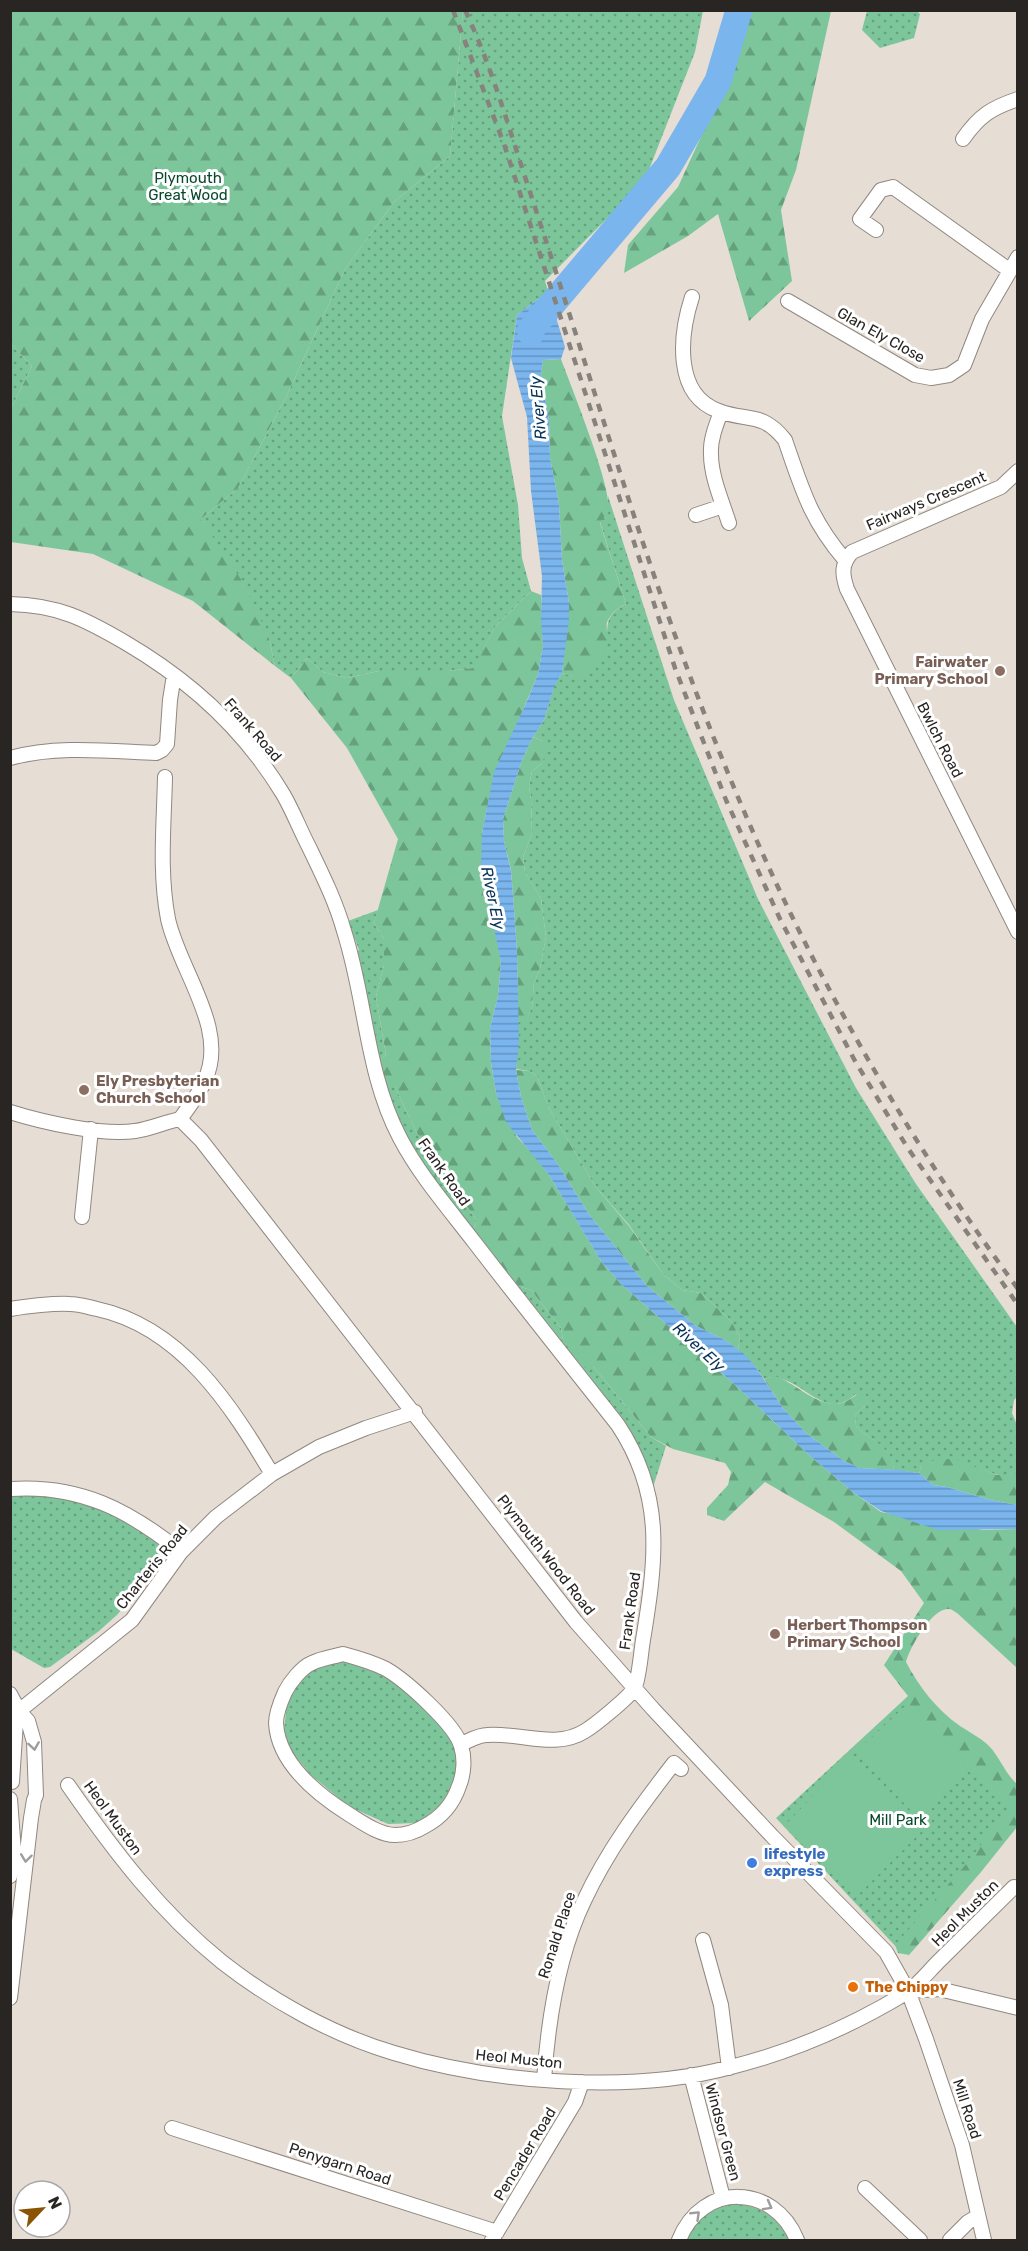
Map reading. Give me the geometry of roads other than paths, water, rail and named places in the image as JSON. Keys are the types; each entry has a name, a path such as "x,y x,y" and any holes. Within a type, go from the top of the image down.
{"street":[{"path":"963,139 986,113 999,105 1017,99"},
{"path":"876,230 860,219 881,190 893,187 1009,270"},
{"name":"Glan Ely Close","path":"788,301 915,375 931,378 949,375 964,365 982,319 1017,257"},
{"path":"692,297 686,315 683,339 687,377 693,392 707,405 721,412 756,418 769,423 785,440 809,507 829,541 845,560"},
{"path":"721,412 710,455 729,523"},
{"name":"Fairways Crescent","path":"845,560 852,552 868,544 1001,487 1017,471"},
{"path":"696,515 723,506"},
{"name":"Bwlch Road","path":"845,560 842,574 847,589 1017,932"},
{"name":"Frank Road","path":"10,604 52,608 74,615 138,650 174,675 228,722 264,766 284,796 344,928 379,1087 412,1160 630,1443 650,1497 654,1533 650,1598 634,1688"},
{"path":"10,758 67,750 156,753 162,750 167,744 174,675"},
{"path":"10,1112 41,1121 91,1129 113,1132 135,1131 180,1119 205,1080 210,1065 210,1028 182,963 169,921 162,880 165,777"},
{"name":"Plymouth Wood Road","path":"180,1119 201,1140 415,1412 576,1622 634,1688 772,1836 874,1938 886,1952 908,1991"},
{"path":"82,1217 91,1129"},
{"path":"10,1309 36,1305 72,1304 113,1313 137,1322 160,1336 204,1374 244,1427 272,1474"},
{"name":"Charteris Road","path":"19,1711 132,1620 181,1552 216,1517 272,1474 320,1447 366,1428 415,1412"},
{"path":"10,1488 51,1488 83,1495 143,1523 181,1552"},
{"path":"343,1654 366,1660 395,1676 420,1695 451,1727 461,1744 462,1778 456,1796 444,1813 418,1830 394,1835 369,1827 336,1806 312,1786 289,1760 280,1743 276,1721 280,1703 289,1684 311,1663 343,1654"},
{"path":"461,1744 486,1735 554,1741 571,1737 585,1731 634,1688"},
{"path":"10,1694 19,1711 28,1721 34,1742 36,1764 34,1784 36,1795 33,1800 10,1998"},
{"path":"11,1782 19,1711"},
{"name":"Ronald Place","path":"544,2080 548,2031 557,1988 570,1937 583,1903 604,1861 634,1814 674,1763 681,1769"},
{"path":"11,1782 21,1777 34,1784"},
{"name":"Heol Muston","path":"68,1785 106,1840 144,1888 222,1962 285,2005 341,2033 393,2053 472,2071 544,2080 635,2081 691,2075 729,2068 781,2052 827,2034 908,1991 1014,1887"},
{"path":"11,1800 20,1806 33,1800"},
{"path":"10,1876 14,1852 11,1800"},
{"path":"703,1940 721,2005 729,2068"},
{"path":"908,1991 939,1989 1017,2008"},
{"name":"Mill Road","path":"908,1991 962,2145 984,2241"},
{"name":"Windsor Green","path":"691,2075 723,2198"},
{"name":"Pencader Road","path":"494,2236 575,2102 582,2082"},
{"name":"Penygarn Road","path":"172,2128 494,2236"},
{"path":"865,2188 920,2241"},
{"name":"Windsor Green","path":"679,2241 684,2228 694,2215 708,2205 723,2198 743,2197 762,2201 779,2211 792,2226 797,2241"},
{"path":"950,2241 968,2222 978,2216"}],"water":[{"path":"549,294 565,347 561,359 543,360 541,375 549,421 550,458 559,504 562,560 569,603 569,620 562,673 554,687 544,720 522,760 503,819 504,841 511,871 517,951 519,1042 516,1070 521,1097 532,1130 557,1163 588,1213 647,1286 696,1326 725,1340 744,1354 755,1366 783,1408 806,1433 844,1461 860,1468 919,1473 933,1485 1017,1505 1017,1529 938,1530 881,1511 854,1493 621,1284 601,1261 549,1175 506,1122 496,1093 491,1062 490,1028 498,996 501,962 481,863 482,833 494,772 538,674 543,646 542,576 531,491 527,417 511,358 517,315 538,299"}],"waterway":[{"name":"River Ely","path":"531,333 531,329 668,167 718,81 739,10"}],"railway":[{"path":"453,10 504,144 675,668 726,800 780,919 855,1061 907,1147 1018,1305"},
{"path":"465,10 499,95 655,578 706,719 744,812 811,954 893,1102 953,1197 1018,1289"}],"place":[{"name":"Fairwater Primary School","path":"1000,671"},
{"name":"Ely Presbyterian Church School","path":"84,1090"},
{"name":"Herbert Thompson Primary School","path":"775,1634"},
{"name":"lifestyle express","path":"752,1863"},
{"name":"The Chippy","path":"853,1987"}],"park label":[{"name":"Plymouth Great Wood","path":"188,186"},
{"name":"Mill Park","path":"898,1820"}]}
